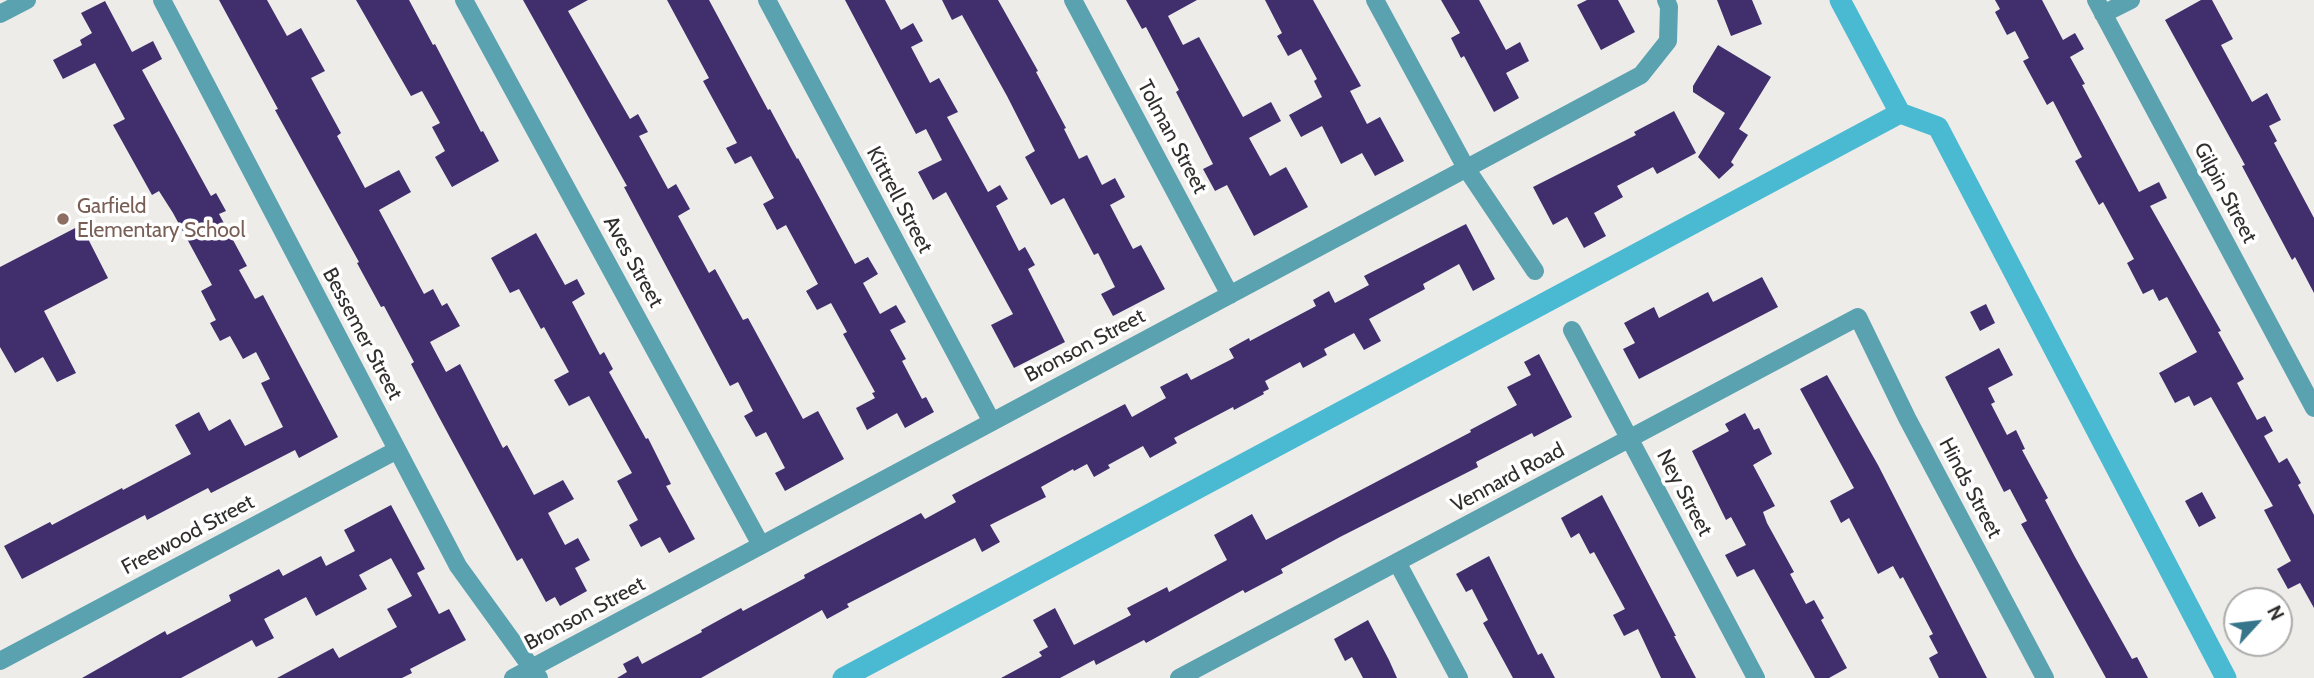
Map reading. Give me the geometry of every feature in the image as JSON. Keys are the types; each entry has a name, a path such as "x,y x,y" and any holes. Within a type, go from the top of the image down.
{"street":[{"path":"0,14 27,0"},
{"name":"Bessemer Street","path":"162,0 458,566 535,673"},
{"name":"Aves Street","path":"464,0 761,545"},
{"name":"Kittrell Street","path":"767,0 992,422"},
{"name":"Tolman Street","path":"1073,0 1230,295"},
{"path":"1375,0 1466,168 1535,271"},
{"name":"Bronson Street","path":"513,678 535,673 761,545 1641,75 1668,41 1669,7 1666,0"},
{"path":"2100,7 2131,0"},
{"name":"Gilpin Street","path":"2100,7 2314,408"},
{"name":"Vennard Road","path":"1180,678 1858,317"},
{"name":"Hinds Street","path":"1858,317 1907,418 2045,678"},
{"name":"Ney Street","path":"1572,330 1756,678"},
{"name":"Freewood Street","path":"0,661 397,450"},
{"path":"1397,562 1459,678"}],"building":[{"path":"219,0 267,0 287,36 301,28 325,71 311,78 341,133 337,136 365,188 399,170 411,192 379,210 424,294 433,289 442,306 447,303 460,326 430,342 446,372 460,364 503,448 507,445 534,495 563,480 574,499 548,513 565,545 578,538 590,560 575,568 587,591 560,606 555,597 546,602 522,558 517,561 411,364 414,362 357,263 359,262 275,110 278,109"},
{"path":"356,0 409,0 499,161 452,187 435,157 445,151 432,127 440,123 422,91 411,96"},
{"path":"523,0 588,0 568,11 630,119 638,114 648,132 639,136 668,189 676,184 690,209 678,216 709,273 715,269 743,320 748,318 803,419 818,411 844,459 785,491 775,473 785,468 766,432 756,437 744,416 753,411 738,382 730,386 624,187 627,186"},
{"path":"667,0 709,0 855,264 868,257 878,274 863,283 880,314 896,305 906,322 890,330 906,359 902,361 922,399 926,397 934,412 905,428 897,413 867,430 856,408 875,398 872,393 875,392 843,334 847,332 831,303 817,310 806,291 818,284 786,225 777,230 763,204 774,198 751,156 735,164 726,148 737,143 703,81 709,78"},
{"path":"845,0 885,0 901,30 913,23 923,41 911,47 930,83 939,78 958,112 947,117 988,192 1000,185 1008,199 996,206 1019,251 1025,247 1035,265 1028,269 1065,342 1014,368 991,325 1013,314 946,192 933,200 918,172 942,160 926,129 916,134"},
{"path":"942,0 998,0 1038,71 1036,72 1079,159 1087,155 1102,185 1115,178 1125,197 1110,205 1133,249 1141,245 1165,289 1113,316 1101,294 1115,287 1098,253 1094,255 1064,198 1051,205 1025,157 1035,151 1007,96 962,15 952,20"},
{"path":"1126,0 1197,0 1168,16 1183,45 1199,37 1243,117 1271,102 1281,121 1249,138 1270,176 1286,167 1308,207 1254,236 1227,185 1215,191 1203,169 1213,164 1146,27 1142,29"},
{"path":"1265,0 1313,0 1361,86 1350,91 1367,124 1380,117 1404,161 1375,176 1362,153 1341,164 1322,126 1301,137 1289,115 1322,97 1314,81 1317,79 1301,49 1288,56 1277,36 1282,33"},
{"path":"1441,0 1479,0 1506,50 1520,42 1529,61 1506,73 1519,98 1494,112 1464,56 1461,58 1451,38 1460,33"},
{"path":"1587,0 1618,0 1635,32 1601,50 1577,5"},
{"path":"1717,0 1752,0 1762,24 1731,36"},
{"path":"1995,0 2042,0 2063,40 2075,33 2084,49 2070,57 2139,192 2159,182 2167,198 2150,206 2221,331 2218,332 2244,379 2237,383 2257,420 2265,416 2273,431 2264,436 2279,463 2287,458 2314,515 2314,608 2300,583 2287,587 2277,569 2291,561 2264,510 2273,506 2211,397 2194,406 2189,396 2175,403 2159,373 2197,352 2167,297 2159,301 2153,289 2143,294 2127,263 2134,259 2103,202 2099,205 2075,161 2082,157 2053,101 2047,105 2023,61 2029,58 2015,31 2007,35 1995,12 2000,9"},
{"path":"2201,0 2212,0 2233,39 2221,45 2252,102 2267,93 2281,120 2269,126 2277,141 2274,143 2314,218 2314,293 2295,257 2292,260 2242,166 2245,165 2165,20"},
{"path":"105,1 132,52 153,41 162,59 142,70 211,196 216,193 226,211 219,214 247,266 239,270 255,299 263,295 338,437 299,458 295,450 211,493 208,488 147,520 145,515 22,579 4,546 50,522 52,525 191,454 175,425 199,412 209,431 230,419 245,446 283,427 261,383 270,379 256,352 243,359 230,336 220,341 210,323 216,320 201,291 212,285 173,213 159,191 152,195 113,125 125,119 95,63 63,79 53,60 82,45 80,40 92,33 81,13"},
{"path":"1718,45 1771,77 1739,129 1748,135 1731,162 1734,165 1719,179 1698,157 1725,113 1693,92 1693,86"},
{"path":"1674,111 1696,153 1657,174 1653,167 1617,186 1623,197 1594,213 1606,236 1584,248 1567,217 1553,225 1533,187 1636,135 1634,132"},
{"path":"1466,224 1495,279 1473,291 1459,264 1423,284 1425,289 1369,319 1381,341 1364,350 1354,333 1324,349 1327,355 1303,368 1300,362 1265,381 1269,389 1263,392 1264,394 1174,438 1177,443 1150,458 1143,446 1108,465 1110,468 1094,477 1087,464 1074,471 1073,469 1041,487 1046,497 990,525 1000,542 982,552 975,538 847,604 849,607 827,619 822,610 701,678 617,678 627,672 623,664 638,656 642,664 741,608 743,611 805,578 804,575 921,513 925,519 956,502 952,495 1125,404 1132,417 1166,398 1160,387 1187,373 1191,380 1234,358 1229,349 1249,338 1250,341 1316,306 1313,300 1329,291 1335,303 1369,285 1364,276"},
{"path":"81,225 108,278 44,311 76,373 57,382 43,357 15,373 0,347 0,267"},
{"path":"536,233 565,285 577,279 585,294 572,302 600,355 604,352 613,369 609,372 646,439 648,438 671,484 666,486 695,539 669,553 660,537 641,547 629,525 638,520 617,481 632,473 589,396 569,406 554,380 569,372 519,289 510,293 491,258"},
{"path":"1762,277 1778,307 1639,379 1623,349 1635,343 1624,323 1654,307 1659,318 1708,292 1713,302"},
{"path":"1986,304 1995,323 1980,331 1970,312"},
{"path":"1999,348 2013,375 1988,388 1995,402 1991,404 2007,435 2016,430 2025,449 2022,450 2048,498 2045,500 2075,557 2132,659 2137,657 2148,678 2106,678 2021,524 2027,521 2010,489 2004,492 1945,377"},
{"path":"1539,354 1572,417 1534,437 1532,433 1476,462 1478,467 1340,537 1281,569 1283,573 1245,593 1243,590 1146,643 1144,640 1096,665 1094,660 1060,678 1001,678 1042,656 1039,652 1048,647 1033,620 1055,608 1074,645 1131,615 1127,608 1167,587 1169,592 1227,560 1214,535 1252,514 1266,540 1517,405 1507,387 1531,375 1524,362"},
{"path":"1827,375 1878,465 1987,678 1939,678 1929,658 1938,653 1929,636 1933,634 1903,577 1900,579 1893,566 1878,574 1849,518 1841,523 1830,501 1854,488 1800,389"},
{"path":"1745,413 1754,430 1759,428 1772,454 1753,465 1775,506 1763,512 1767,523 1794,572 1790,574 1806,604 1814,600 1824,618 1821,620 1847,668 1829,678 1815,678 1754,569 1737,577 1725,555 1746,545 1731,517 1726,520 1692,451 1729,431 1725,424"},
{"path":"2202,492 2216,518 2199,527 2185,501"},
{"path":"1602,495 1696,678 1661,678 1638,629 1624,636 1613,615 1625,609 1594,552 1590,554 1579,533 1571,538 1561,518"},
{"path":"391,505 425,569 417,573 439,614 449,609 466,640 410,669 412,673 402,678 277,678 333,648 339,658 397,627 387,609 412,596 391,558 359,575 367,589 316,616 306,597 264,619 274,638 256,647 252,640 181,678 82,678 165,631 167,635 231,601 229,595 279,569 283,576 321,556 326,566 355,551 344,530"},
{"path":"1489,556 1538,655 1542,653 1555,678 1513,678 1483,623 1488,620 1472,589 1466,592 1456,574"},
{"path":"1368,620 1397,678 1363,678 1352,657 1345,661 1334,639"}],"waterway":[{"path":"1840,0 1900,113 1938,127 2226,678"},
{"path":"843,678 1900,113"}],"place":[{"name":"Garfield Elementary School","path":"63,219"}]}
